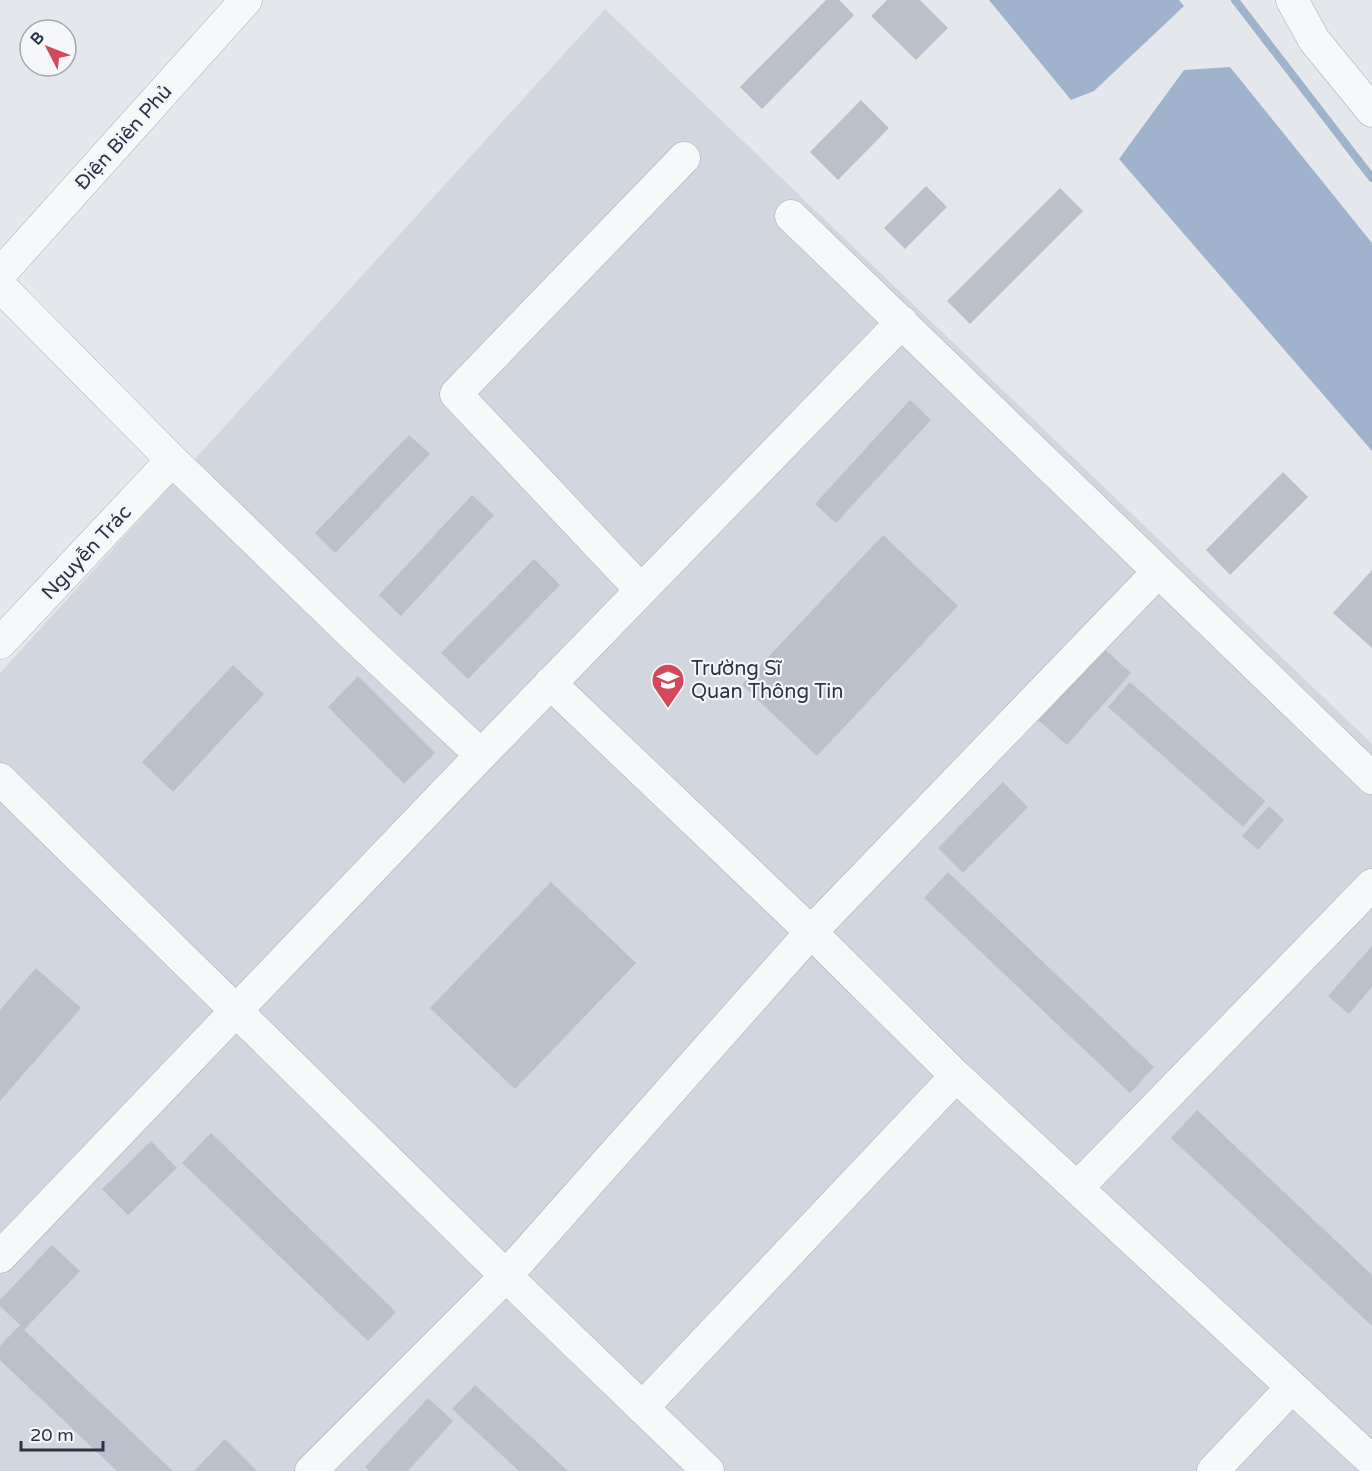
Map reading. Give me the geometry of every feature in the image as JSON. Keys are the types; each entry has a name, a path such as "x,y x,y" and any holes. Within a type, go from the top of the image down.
{"street":[{"name":"Điện Biên Phủ","path":"0,274 246,0"},
{"path":"1292,0 1314,40 1372,111"},
{"path":"642,590 456,394 684,158"},
{"path":"791,216 1372,778"},
{"path":"0,286 172,460 481,755"},
{"path":"0,1257 550,683 902,322"},
{"name":"Nguyễn Trác","path":"0,643 172,460"},
{"path":"321,1468 506,1276 811,932 1158,572"},
{"path":"550,683 811,932 956,1076 1372,1461"},
{"path":"0,780 708,1471"},
{"path":"1077,1188 1372,885"},
{"path":"642,1408 956,1076"},
{"path":"1213,1471 1292,1387"}],"shaded area":[{"name":"Trường Sĩ Quan Thông Tin","path":"605,9 1372,744 1372,1471 0,1471 0,673"}],"water":[{"path":"989,0 1179,0 1184,6 1094,91 1071,100"},
{"path":"1230,67 1372,243 1372,451 1119,159 1184,70"}],"building":[{"path":"826,0 839,0 854,15 762,109 740,87"},
{"path":"887,0 920,0 948,28 916,60 871,16"},
{"path":"861,100 889,128 838,180 810,152"},
{"path":"926,186 947,207 905,249 884,228"},
{"path":"1060,188 1083,211 970,324 947,301"},
{"path":"910,400 931,420 836,523 815,504"},
{"path":"409,435 430,454 335,553 315,533"},
{"path":"1283,472 1308,497 1230,575 1206,550"},
{"path":"472,495 494,515 401,616 379,595"},
{"path":"883,535 958,606 817,756 742,685"},
{"path":"534,559 560,585 468,679 441,653"},
{"path":"1372,570 1372,648 1333,613"},
{"path":"1102,647 1131,673 1067,745 1038,720"},
{"path":"233,665 264,694 173,792 142,762"},
{"path":"358,676 435,753 404,784 328,707"},
{"path":"1130,682 1265,801 1243,827 1108,707"},
{"path":"1003,782 1028,807 963,873 938,848"},
{"path":"1269,806 1284,820 1258,850 1242,836"},
{"path":"948,872 1154,1067 1130,1093 924,898"},
{"path":"551,882 636,963 515,1089 430,1008"},
{"path":"1372,946 1372,987 1349,1014 1328,996"},
{"path":"36,968 81,1008 0,1101 0,1010"},
{"path":"1197,1110 1372,1275 1372,1326 1171,1138"},
{"path":"211,1133 396,1312 368,1341 182,1163"},
{"path":"151,1141 177,1168 128,1215 102,1189"},
{"path":"52,1245 80,1271 24,1330 173,1471 117,1471 0,1360 0,1346 20,1325 0,1306 0,1300"},
{"path":"475,1385 568,1471 519,1471 452,1409"},
{"path":"428,1398 453,1421 408,1471 369,1471 365,1467"},
{"path":"225,1439 257,1471 194,1471"}],"waterway":[{"path":"1235,0 1372,178"}],"place":[{"name":"Trường Sĩ Quan Thông Tin","path":"668,709"}]}
